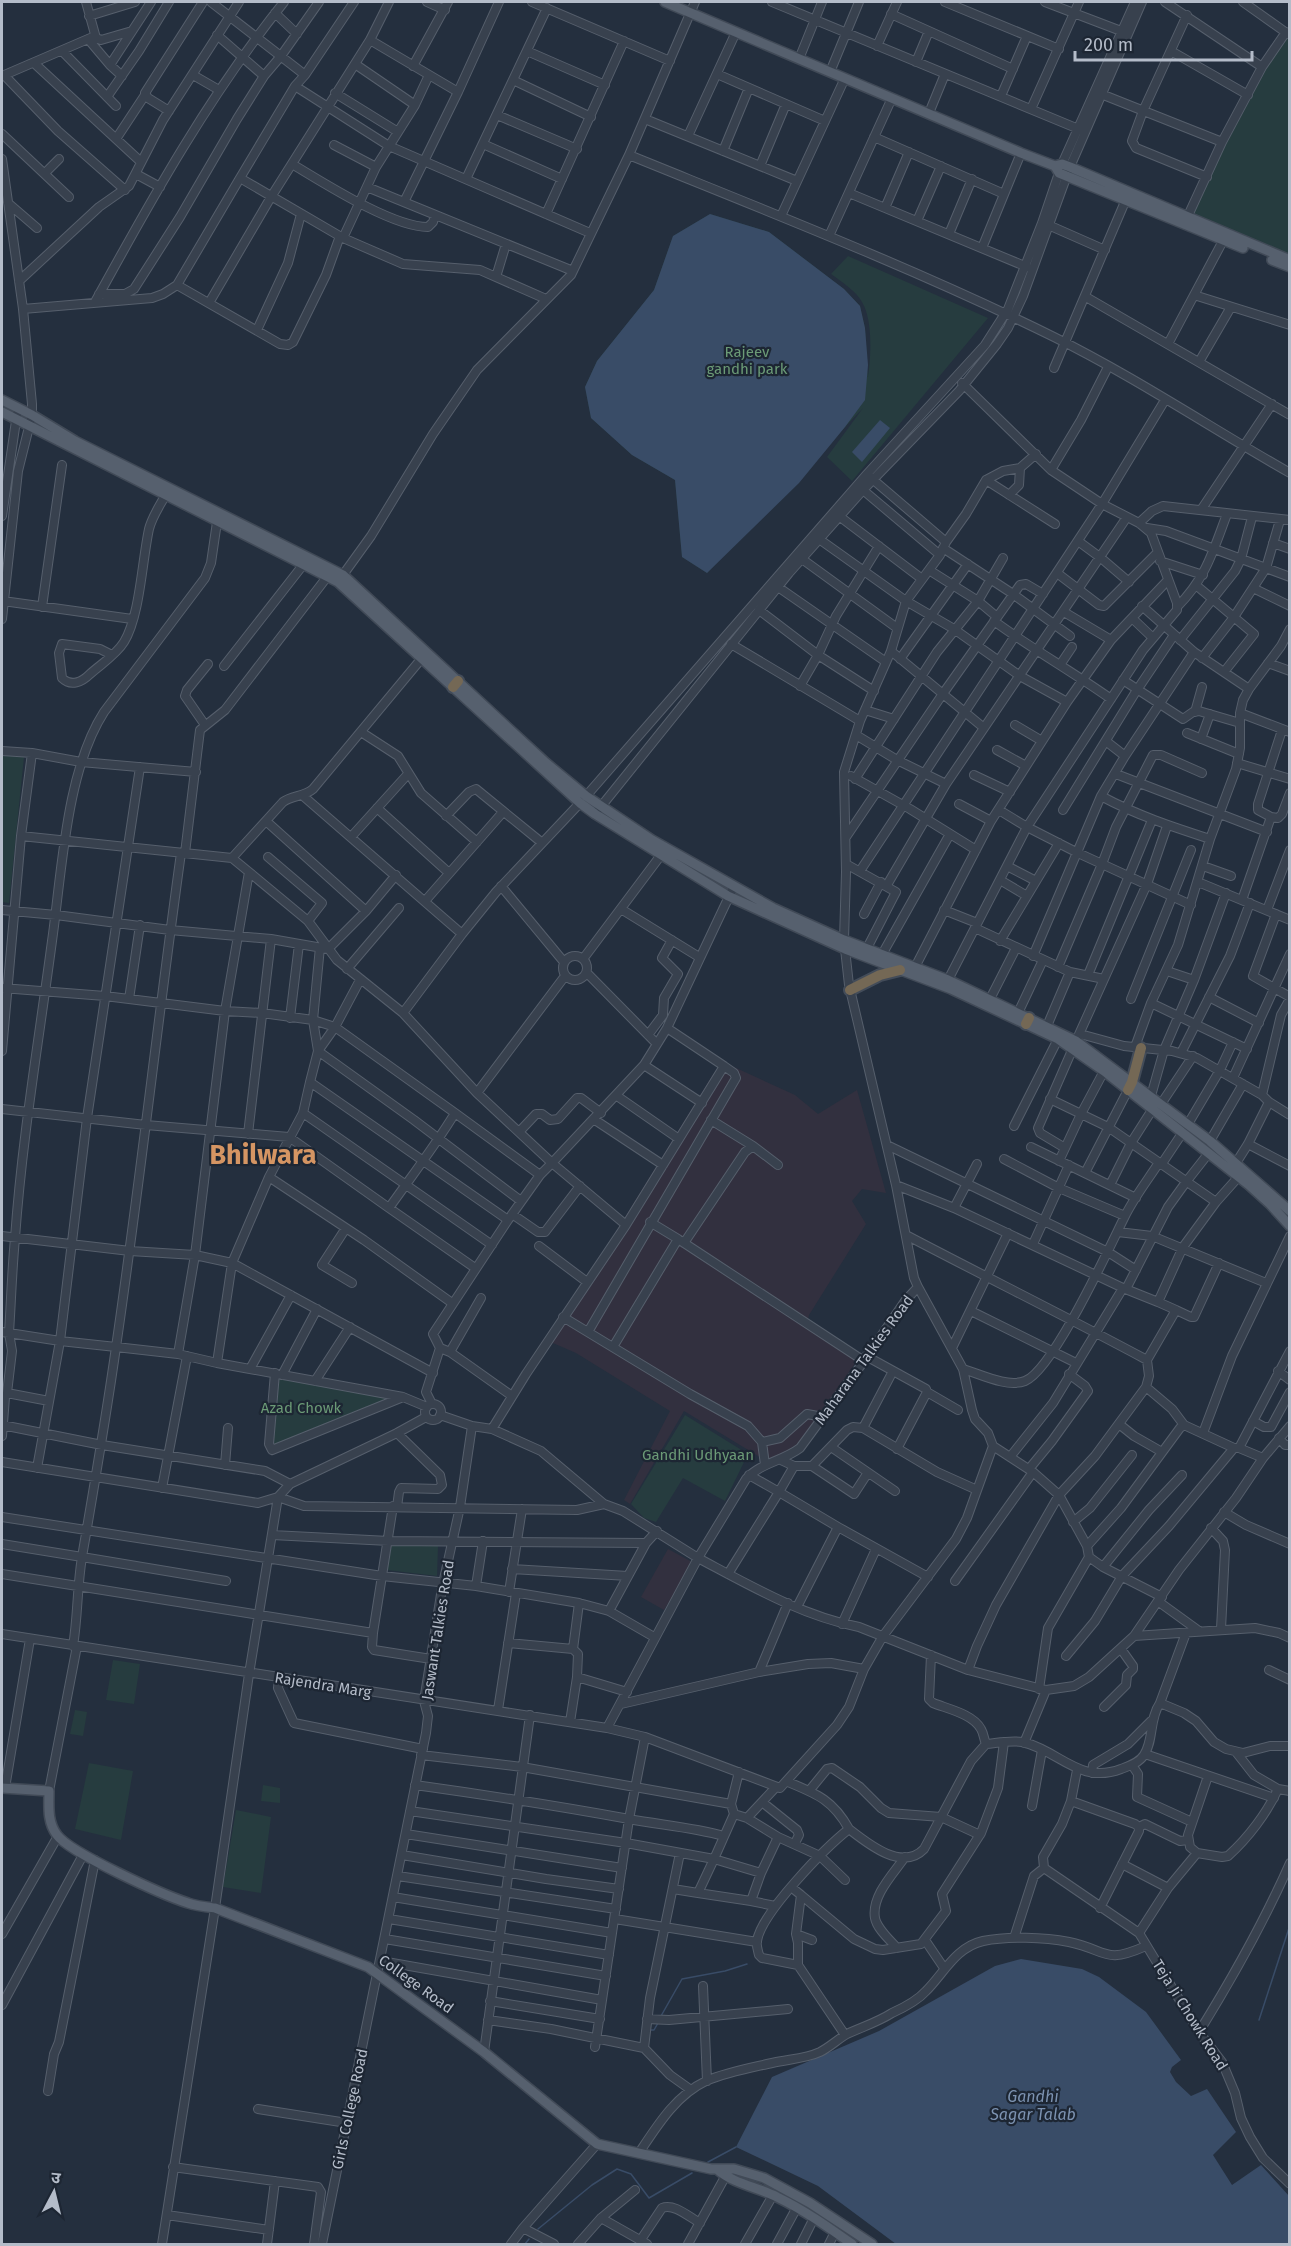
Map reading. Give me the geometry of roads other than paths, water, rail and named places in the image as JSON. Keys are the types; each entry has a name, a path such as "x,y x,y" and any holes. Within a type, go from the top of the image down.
{"highway":[{"path":"850,990 880,975 900,970"},
{"path":"1130,1086 1138,1048"}],"main road":[{"path":"665,2 1289,264"},
{"path":"2,400 85,446 341,578 583,799 661,855 728,896 913,971 1028,1021 1047,1026 1076,1041 1130,1086 1152,1110 1210,1141 1236,1163 1241,1173 1290,1226"},
{"path":"2,412 327,577 341,578 422,658 455,684"},
{"path":"597,810 773,908 845,945"},
{"path":"879,958 900,970 948,980 1018,1013 1058,1039 1076,1041 1104,1071 1151,1096 1161,1104 1208,1154 1241,1173 1290,1211"},
{"path":"3,1788 49,1791 49,1821 58,1836"},
{"name":"College Road","path":"58,1836 83,1856 166,1895 190,1904 215,1908 368,1967 484,2052 597,2144 722,2174 773,2195 814,2218 852,2244"},
{"name":"College Road","path":"722,2174 734,2169 764,2178 810,2203 872,2244"}],"street":[{"path":"86,2 91,37 110,65 122,76"},
{"path":"89,16 135,2"},
{"path":"110,65 151,2"},
{"path":"107,97 169,2"},
{"path":"116,139 203,2"},
{"path":"211,2 305,75"},
{"path":"19,281 99,207 125,190 136,174 169,111 239,2"},
{"path":"95,302 160,187 219,90 241,56 284,2"},
{"path":"99,294 125,294 134,289 174,227 264,76 319,2"},
{"path":"23,309 152,298 177,285 294,86 305,75 354,2"},
{"path":"209,303 271,196 370,40 389,2"},
{"path":"427,2 445,10"},
{"path":"414,66 448,2"},
{"path":"404,202 499,2"},
{"path":"532,2 670,61"},
{"path":"341,578 371,536 433,434 477,370 573,271 629,155 696,2"},
{"path":"772,2 1082,130"},
{"path":"799,59 822,2"},
{"path":"830,72 860,2"},
{"path":"877,46 897,2"},
{"path":"945,2 1059,49"},
{"path":"1045,2 1121,31"},
{"path":"1031,109 1079,2"},
{"path":"1082,130 1121,31 1135,2"},
{"path":"597,810 778,587 863,490 870,476 964,385 998,344 1013,318 1033,270 1063,169 1101,94 1142,2"},
{"path":"1165,2 1262,67"},
{"path":"1186,220 1222,142 1262,67 1288,34 1243,2"},
{"path":"466,179 547,8"},
{"path":"275,13 297,34"},
{"path":"891,14 1013,69"},
{"path":"1187,15 1132,138 1134,146 1207,177"},
{"path":"125,190 58,131 3,76 91,37 101,40 132,31"},
{"path":"916,62 929,31"},
{"path":"688,136 736,32"},
{"path":"217,35 264,76"},
{"path":"1001,96 1027,36"},
{"path":"370,40 458,92"},
{"path":"546,214 624,41"},
{"path":"62,51 116,106"},
{"path":"527,51 605,85"},
{"path":"1170,51 1248,95"},
{"path":"34,63 141,162"},
{"path":"355,64 415,105"},
{"path":"717,74 825,121"},
{"path":"928,113 945,74"},
{"path":"193,75 219,90"},
{"path":"177,285 284,345 293,342 376,167 415,105 429,75"},
{"path":"781,216 845,78"},
{"path":"513,80 591,117"},
{"path":"294,86 389,146 590,233"},
{"path":"723,151 749,88"},
{"path":"335,93 398,132"},
{"path":"1101,94 1222,142"},
{"path":"145,95 169,111"},
{"path":"829,236 892,98"},
{"path":"760,166 786,104"},
{"path":"497,115 577,149"},
{"path":"645,119 797,182"},
{"path":"2,134 69,197"},
{"path":"874,137 1004,194"},
{"path":"483,144 562,179"},
{"path":"334,145 376,167"},
{"path":"885,208 909,152"},
{"path":"982,248 1021,153"},
{"path":"629,155 829,236 1005,314 1108,367 1290,473"},
{"path":"2,159 6,220 19,281 32,390 32,415 18,471 2,619"},
{"path":"45,173 59,159"},
{"path":"292,164 359,203 387,215 423,227 430,226 435,215"},
{"path":"917,221 941,166"},
{"path":"136,174 160,187"},
{"path":"240,178 341,237 404,264 472,268 546,299"},
{"path":"949,234 972,179"},
{"path":"367,187 573,271"},
{"path":"849,193 1033,270"},
{"path":"1054,368 1128,196"},
{"path":"5,198 37,228"},
{"path":"257,330 288,263 301,214"},
{"path":"1046,224 1105,250"},
{"path":"403,1013 501,886 583,799 985,345 1005,314 1046,224"},
{"path":"1168,344 1225,237"},
{"path":"496,277 507,244"},
{"path":"1194,295 1290,325"},
{"path":"1086,297 1290,415"},
{"path":"1199,362 1231,307"},
{"path":"1051,470 1081,420 1108,367"},
{"path":"957,377 1051,470 1102,504 1147,528 1166,531 1290,576"},
{"path":"860,871 923,772 1078,542 1165,400"},
{"path":"1200,510 1272,404"},
{"path":"2,516 19,409"},
{"path":"1036,454 1020,468 1003,471 986,480 1055,524"},
{"path":"42,607 62,465"},
{"path":"1009,495 1019,485 1020,468"},
{"path":"870,476 943,548"},
{"name":"Maharana Talkies Road","path":"607,1728 698,1558 749,1475 800,1448 905,1301 918,1287 914,1278 896,1185 850,990 845,945 844,772 860,721 891,651 906,601 929,570 986,480"},
{"path":"863,490 1070,636"},
{"path":"112,655 100,649 62,644 58,653 62,678 68,683 79,682 112,655 124,642 132,619 150,526 165,496"},
{"path":"1139,523 1152,511 1163,506 1290,520"},
{"path":"948,980 1027,828 1123,680 1177,607 1197,586 1227,514"},
{"path":"839,516 922,579"},
{"path":"864,914 946,784 1127,517"},
{"path":"1063,810 1137,690 1177,638 1213,600 1235,572 1241,559 1252,517"},
{"path":"1202,658 1234,617 1266,568 1280,520"},
{"path":"2,1436 2,1408 7,1393 5,1376 12,1351 5,1333 29,1113 65,840 81,762 104,712 205,578 211,563 217,522"},
{"path":"1147,528 1154,540 1177,607"},
{"path":"819,539 906,601 954,629 1020,676 1067,702"},
{"path":"1078,542 1129,582"},
{"path":"1273,543 1290,549"},
{"path":"800,686 863,570 879,546"},
{"path":"1057,573 1098,605 1104,606 1159,557"},
{"path":"1159,557 1203,575"},
{"path":"855,779 954,629 978,601 1003,558"},
{"path":"802,559 897,628"},
{"path":"900,659 968,564"},
{"path":"224,666 303,565"},
{"path":"929,570 978,601 1015,637 1083,678 1112,699"},
{"path":"49,1791 75,1646 78,1586 94,1478 102,1445 130,1251 160,1003 196,772 199,735 205,725 225,710 327,577"},
{"path":"913,971 991,821 1067,702 1111,640 1168,580"},
{"path":"845,838 1013,594 1023,583 1043,594"},
{"path":"1197,586 1254,635 1224,672"},
{"path":"778,587 886,662"},
{"path":"1253,588 1290,606"},
{"path":"3,602 132,619"},
{"path":"1142,606 1194,652 1249,689"},
{"path":"759,610 818,655 874,691"},
{"path":"1064,612 1111,640"},
{"path":"1132,618 1154,638"},
{"path":"1138,1048 1151,1003 1178,945 1210,839 1238,759 1240,714 1249,689 1281,646 1290,629"},
{"path":"731,644 860,721"},
{"path":"1060,665 1072,647"},
{"path":"891,651 984,728"},
{"path":"1033,956 1101,796 1194,652"},
{"path":"232,858 288,799 313,789 422,658"},
{"path":"1268,663 1290,671"},
{"path":"205,725 185,696 187,690 208,664"},
{"path":"1123,680 1183,719 1195,712 1240,723"},
{"path":"1195,712 1202,687"},
{"path":"865,710 894,719"},
{"path":"1201,739 1210,714"},
{"path":"1240,714 1286,731 1268,772 1258,807 1260,812 1272,818 1281,816 1290,793"},
{"path":"1015,725 1042,741"},
{"path":"361,732 398,756 424,797 477,842"},
{"path":"1187,733 1238,759 1290,779"},
{"path":"856,735 897,760 946,784"},
{"path":"1107,742 1125,756"},
{"path":"997,750 1026,766"},
{"path":"2,751 32,753 81,762 196,772"},
{"path":"2,1051 5,988 32,753"},
{"path":"1058,967 1124,808 1155,754 1202,773"},
{"path":"37,1468 60,1341 87,1118 140,767"},
{"path":"844,772 976,850"},
{"path":"351,837 408,774"},
{"path":"1116,774 1267,832"},
{"path":"974,775 1010,792"},
{"path":"446,816 469,792 476,789 541,842"},
{"path":"302,795 462,934"},
{"path":"1101,796 1167,826 1210,839"},
{"path":"959,804 991,821"},
{"path":"377,808 449,873"},
{"path":"999,810 1027,828 1191,905"},
{"path":"425,902 502,812"},
{"path":"1181,1053 1230,956 1272,818"},
{"path":"1088,975 1152,820"},
{"path":"266,821 366,911"},
{"path":"1065,1148 1040,1133 1038,1128 1147,884 1167,826"},
{"path":"879,958 950,834"},
{"path":"21,836 232,858 308,921 323,948 403,1013 477,1093 552,1163 626,1224"},
{"path":"1000,942 1059,843"},
{"path":"1131,999 1191,850"},
{"path":"1267,910 1290,850"},
{"path":"583,959 661,855"},
{"path":"268,857 321,900 322,904 308,921"},
{"path":"846,864 895,890 896,895 864,952"},
{"path":"1007,866 1036,881"},
{"path":"1203,866 1231,876"},
{"path":"178,1354 195,1255 225,1011 249,872"},
{"path":"396,875 366,911 323,948 313,1020 318,1052 521,1201"},
{"path":"1000,880 1027,896"},
{"path":"1198,882 1290,920"},
{"path":"501,886 564,962"},
{"path":"512,1396 450,1352 440,1348 433,1334 475,1268 540,1175 602,1113 644,1065 667,1028 734,886"},
{"path":"1151,1096 1164,1050 1194,980 1226,893"},
{"path":"347,969 399,908"},
{"path":"621,909 699,957"},
{"path":"2,910 170,930 239,935 323,948"},
{"path":"944,910 976,926 1000,942 1070,972 1104,979"},
{"path":"1262,1095 1281,1015 1290,998 1252,975 1276,914"},
{"path":"129,999 140,926"},
{"path":"248,1134 271,939"},
{"path":"648,1035 663,1015 664,998 678,974 662,958 672,940"},
{"path":"290,1018 299,944"},
{"path":"990,999 1016,948"},
{"path":"1233,1078 1290,954"},
{"path":"572,956 583,959 587,965 587,973 581,980 572,981 565,976 562,967 564,962 572,956"},
{"path":"1018,1013 1043,960"},
{"path":"1167,971 1194,980"},
{"path":"1047,1026 1070,972"},
{"path":"587,973 657,1044"},
{"path":"477,1093 565,976"},
{"path":"217,1363 232,1263 268,1177 303,1113 318,1052 335,1027 360,980"},
{"path":"5,988 262,1013 313,1020 335,1027 540,1175"},
{"path":"1209,998 1258,1023"},
{"path":"1151,1003 1247,1049"},
{"path":"588,1332 650,1222 736,1078 734,1073 667,1028"},
{"path":"1014,1126 1058,1039"},
{"path":"1076,1041 1164,1050 1193,1056 1262,1095 1290,1115"},
{"path":"963,1369 1008,1383 1025,1381 1053,1352 1108,1252 1125,1216 1186,1128 1220,1070 1233,1042"},
{"path":"1161,1104 1193,1056"},
{"path":"644,1065 702,1103"},
{"path":"492,1429 563,1317 626,1224 724,1066"},
{"path":"1059,1161 1104,1071"},
{"path":"310,1082 422,1162 538,1232 545,1232 580,1186"},
{"path":"1210,1141 1243,1084"},
{"path":"1084,1173 1130,1086"},
{"path":"617,1096 680,1138"},
{"path":"519,1132 536,1114 542,1114 550,1120 558,1119 577,1098 581,1098 602,1113"},
{"path":"1050,1099 1108,1126 1216,1202"},
{"path":"1236,1163 1269,1102"},
{"path":"2,1109 146,1125 289,1137 475,1268"},
{"path":"1110,1185 1131,1143 1152,1110"},
{"path":"303,1113 492,1245"},
{"path":"389,1208 455,1113"},
{"path":"595,1120 663,1166"},
{"path":"711,1120 753,1146 778,1165"},
{"path":"1248,1144 1290,1166"},
{"path":"887,1145 1108,1252 1136,1270"},
{"path":"613,1347 681,1241 741,1155 753,1146"},
{"path":"1031,1147 1136,1198"},
{"path":"1010,1457 1053,1403 1136,1270 1152,1236 1186,1182 1208,1154"},
{"path":"1004,1159 1059,1188 1125,1216"},
{"path":"954,1208 977,1164"},
{"path":"1033,1244 1069,1166"},
{"path":"1158,1302 1183,1247 1241,1173"},
{"path":"268,1177 346,1228 452,1303"},
{"path":"896,1185 954,1208 1124,1289 1191,1317 1194,1317 1219,1263"},
{"path":"650,1222 865,1359 926,1389 927,1392 958,1410"},
{"path":"346,1228 322,1265 352,1283"},
{"path":"1118,1232 1152,1236 1266,1282"},
{"path":"952,1348 1008,1233"},
{"path":"906,1234 1147,1360"},
{"path":"2,1236 130,1251 195,1255 232,1263 433,1373"},
{"path":"1203,1433 1232,1356 1290,1236"},
{"path":"539,1246 587,1282"},
{"path":"918,1287 963,1369 975,1419 988,1433 993,1446 1031,1471 1059,1495 1086,1546 1089,1557 1160,1600 1199,1631"},
{"path":"250,1369 291,1295"},
{"path":"450,1352 481,1298"},
{"path":"317,1309 279,1374 269,1444 272,1450 403,1397"},
{"path":"968,1670 996,1605 1059,1495 1095,1456 1146,1387 1149,1376 1147,1360 1176,1310"},
{"path":"971,1311 1076,1363"},
{"path":"563,1317 690,1395 748,1426 762,1442 765,1466"},
{"path":"315,1381 350,1327"},
{"path":"5,1333 178,1354 403,1397 440,1408 440,1415"},
{"path":"426,1417 425,1412 429,1406 426,1392 440,1348"},
{"path":"1066,1656 1095,1621 1122,1576 1237,1448 1290,1351"},
{"path":"162,1488 187,1356"},
{"path":"863,1428 893,1371"},
{"path":"1278,1371 1290,1380"},
{"path":"955,1581 1088,1391 1069,1374"},
{"path":"1146,1387 1172,1409 1184,1425 1263,1458"},
{"path":"897,1449 927,1392"},
{"path":"1253,1421 1264,1427 1271,1427 1290,1392"},
{"path":"7,1393 49,1401"},
{"path":"762,1442 780,1438 807,1414 823,1417"},
{"path":"2,1462 258,1503 278,1497 290,1484 398,1433 426,1417 435,1419 440,1415"},
{"path":"440,1415 472,1426 492,1429 540,1451 604,1504 623,1511 698,1558 788,1603 842,1624 859,1627 968,1670 1042,1689 1074,1686 1089,1677 1134,1636 1211,1528 1290,1426"},
{"path":"1119,1424 1134,1436 1162,1452"},
{"path":"2,1425 102,1445 265,1471 290,1484"},
{"path":"1086,1546 1121,1508 1184,1425"},
{"name":"Jaswant Talkies Road","path":"378,1975 422,1752 428,1716 424,1701 443,1583 460,1508 472,1426"},
{"path":"812,1466 853,1427 863,1428 937,1473 977,1490"},
{"path":"225,1465 228,1428"},
{"path":"398,1433 440,1474 442,1485 438,1489 401,1488 399,1492 382,1576 372,1647 374,1650 431,1659"},
{"path":"1279,1438 1285,1444 1290,1445"},
{"path":"747,1818 776,1787 784,1786 788,1782 837,1725 849,1707 864,1670 883,1636 956,1539 967,1518 993,1446"},
{"path":"831,1447 867,1474 895,1491"},
{"path":"1073,1522 1090,1508 1132,1455"},
{"path":"781,1460 794,1466 812,1466 854,1494 867,1474"},
{"path":"728,1574 794,1466"},
{"path":"749,1475 876,1550 928,1577"},
{"path":"1103,1567 1149,1510 1182,1475"},
{"path":"278,1497 304,1506 577,1510 604,1504"},
{"path":"162,2244 278,1497"},
{"path":"498,1710 508,1643 512,1569 522,1509"},
{"path":"1224,1512 1246,1525 1290,1544"},
{"path":"2,1517 267,1559 382,1576 476,1586 579,1603 609,1611 654,1637"},
{"path":"797,1607 838,1527"},
{"path":"1211,1528 1223,1541 1225,1550 1221,1629"},
{"path":"609,1611 646,1543 657,1531"},
{"path":"272,1535 389,1541 646,1543"},
{"path":"476,1586 483,1541"},
{"path":"2,1544 226,1581"},
{"path":"842,1624 876,1550"},
{"path":"1024,1743 1042,1689 1048,1628 1089,1557"},
{"path":"512,1569 628,1576"},
{"path":"2,1574 373,1633"},
{"path":"573,1649 579,1603"},
{"path":"759,1672 788,1603"},
{"path":"1134,1636 1261,1628 1290,1638"},
{"path":"788,1782 831,1804 849,1828 888,1855 905,1857 919,1854 924,1849 971,1761 986,1744 1024,1743 1042,1750 1077,1770 1092,1773 1113,1772 1132,1765 1145,1754 1151,1721 1186,1633"},
{"name":"Rajendra Marg","path":"2,1634 607,1728 645,1737 776,1787"},
{"path":"3,1788 30,1639"},
{"path":"508,1643 573,1649 578,1654 570,1722"},
{"path":"1104,1707 1126,1685 1128,1675 1133,1669 1121,1649"},
{"path":"931,1655 929,1698 933,1703 975,1722 981,1729 986,1744"},
{"path":"621,1704 759,1672 820,1663 864,1670"},
{"path":"1269,1670 1290,1680"},
{"path":"577,1677 627,1692"},
{"path":"279,1678 278,1688 294,1723 422,1752 522,1767 731,1804"},
{"path":"1160,1703 1184,1713 1196,1721 1214,1742 1236,1752 1243,1753 1270,1746 1290,1746"},
{"path":"484,2052 530,1715"},
{"path":"1092,1773 1093,1765 1128,1744 1151,1721"},
{"path":"595,2047 634,1787 645,1737"},
{"path":"791,1887 854,1939 875,1949 921,1944 946,1911 943,1892 980,1835 998,1788 1004,1742"},
{"path":"1032,1806 1042,1750"},
{"path":"1236,1752 1254,1775 1276,1794"},
{"path":"1145,1754 1208,1776 1276,1794 1290,1791"},
{"path":"1132,1765 1138,1774 1137,1797 1192,1822"},
{"path":"809,1791 827,1769 832,1768 860,1787 889,1813 941,1817 980,1835"},
{"path":"1044,1869 1043,1857 1062,1824 1071,1802 1077,1770"},
{"path":"698,1893 734,1814 731,1804 740,1772"},
{"path":"1208,1776 1188,1840 1197,1853 1228,1856 1253,1828 1276,1794"},
{"path":"415,1785 684,1826 724,1836"},
{"path":"762,1802 797,1830 795,1843"},
{"path":"1071,1802 1139,1827"},
{"path":"410,1812 714,1858 761,1873"},
{"path":"734,1814 747,1818 778,1837 820,1856 844,1880"},
{"path":"1139,1827 1145,1824 1180,1841 1188,1840"},
{"path":"1100,1908 1139,1827"},
{"path":"798,1965 780,1959 762,1958 759,1956 757,1942 775,1906 849,1828"},
{"path":"406,1834 451,1839 622,1868"},
{"path":"2,1934 58,1836"},
{"path":"752,1901 761,1873 778,1837"},
{"path":"644,2048 647,2019 680,1853"},
{"path":"1139,1933 1168,1888 1197,1853"},
{"path":"402,1855 619,1889"},
{"path":"2,2005 83,1856"},
{"path":"897,1948 875,1920 875,1909 877,1898 905,1857"},
{"path":"48,2091 95,1860"},
{"path":"1199,2032 1229,1983 1274,1900 1290,1863"},
{"path":"1122,1864 1168,1888"},
{"path":"1044,1869 1139,1933 1146,1946"},
{"path":"1014,1938 1034,1876 1044,1869"},
{"path":"398,1876 616,1909"},
{"path":"673,1889 775,1906"},
{"path":"801,1895 796,1934 798,1965 845,2035"},
{"path":"393,1897 612,1933"},
{"path":"389,1919 609,1955"},
{"path":"615,1919 757,1942"},
{"path":"796,1934 812,1940"},
{"name":"Teja Ji Chowk Road","path":"639,2153 671,2109 691,2090 707,2081 734,2072 820,2052 845,2035 893,2013 924,1994 944,1968 972,1944 1014,1938 1068,1942 1101,1954 1116,1956 1126,1955 1146,1946 1199,2032 1222,2062 1250,2138 1263,2158 1290,2184"},
{"path":"385,1939 606,1976"},
{"path":"925,1940 944,1968"},
{"path":"381,1961 602,2000"},
{"name":"Girls College Road","path":"319,2244 378,1975"},
{"path":"703,1986 707,2081"},
{"path":"490,2001 600,2019"},
{"path":"647,2019 669,2020 788,2009"},
{"path":"488,2020 644,2048 670,2075 691,2090"},
{"path":"258,2109 347,2123"},
{"path":"511,2244 597,2144"},
{"path":"173,2167 318,2187 321,2192 319,2244"},
{"path":"688,2244 722,2174"},
{"path":"267,2244 275,2181"},
{"path":"578,2244 601,2218 635,2190"},
{"path":"746,2244 773,2195"},
{"path":"601,2218 644,2243 662,2208 666,2206 700,2223"},
{"path":"777,2244 796,2209"},
{"path":"166,2215 268,2230"},
{"path":"801,2244 814,2218"},
{"path":"523,2228 549,2243"},
{"path":"829,2244 835,2232"}],"water":[{"name":"Rajeev gandhi park","path":"710,214 769,232 844,289 860,306 865,328 868,365 865,400 845,427 799,483 707,573 682,557 675,480 632,455 591,418 585,387 597,361 654,290 673,236"},
{"path":"880,420 890,428 862,462 852,452"},
{"name":"Gandhi Sagar Talab","path":"1021,1959 1082,1969 1099,1977 1146,2012 1181,2060 1172,2067 1170,2072 1176,2082 1191,2096 1207,2089 1236,2132 1213,2155 1232,2185 1261,2165 1289,2196 1289,2244 896,2244 818,2186 736,2147 772,2077 879,2031 995,1966"}],"waterway":[{"path":"1259,2020 1290,1925"},
{"path":"661,2016 682,1979 725,1971 747,1964"},
{"path":"649,2030 654,2030 658,2023"},
{"path":"708,2162 736,2147"},
{"path":"538,2229 592,2185 617,2169 631,2174 649,2198 692,2173"},
{"path":"525,2244 529,2239"}],"district":[{"name":"Bhilwara","path":"263,1155"}],"park label":[{"name":"Azad Chowk","path":"301,1408"},
{"name":"Gandhi Udhyaan","path":"698,1455"}]}
